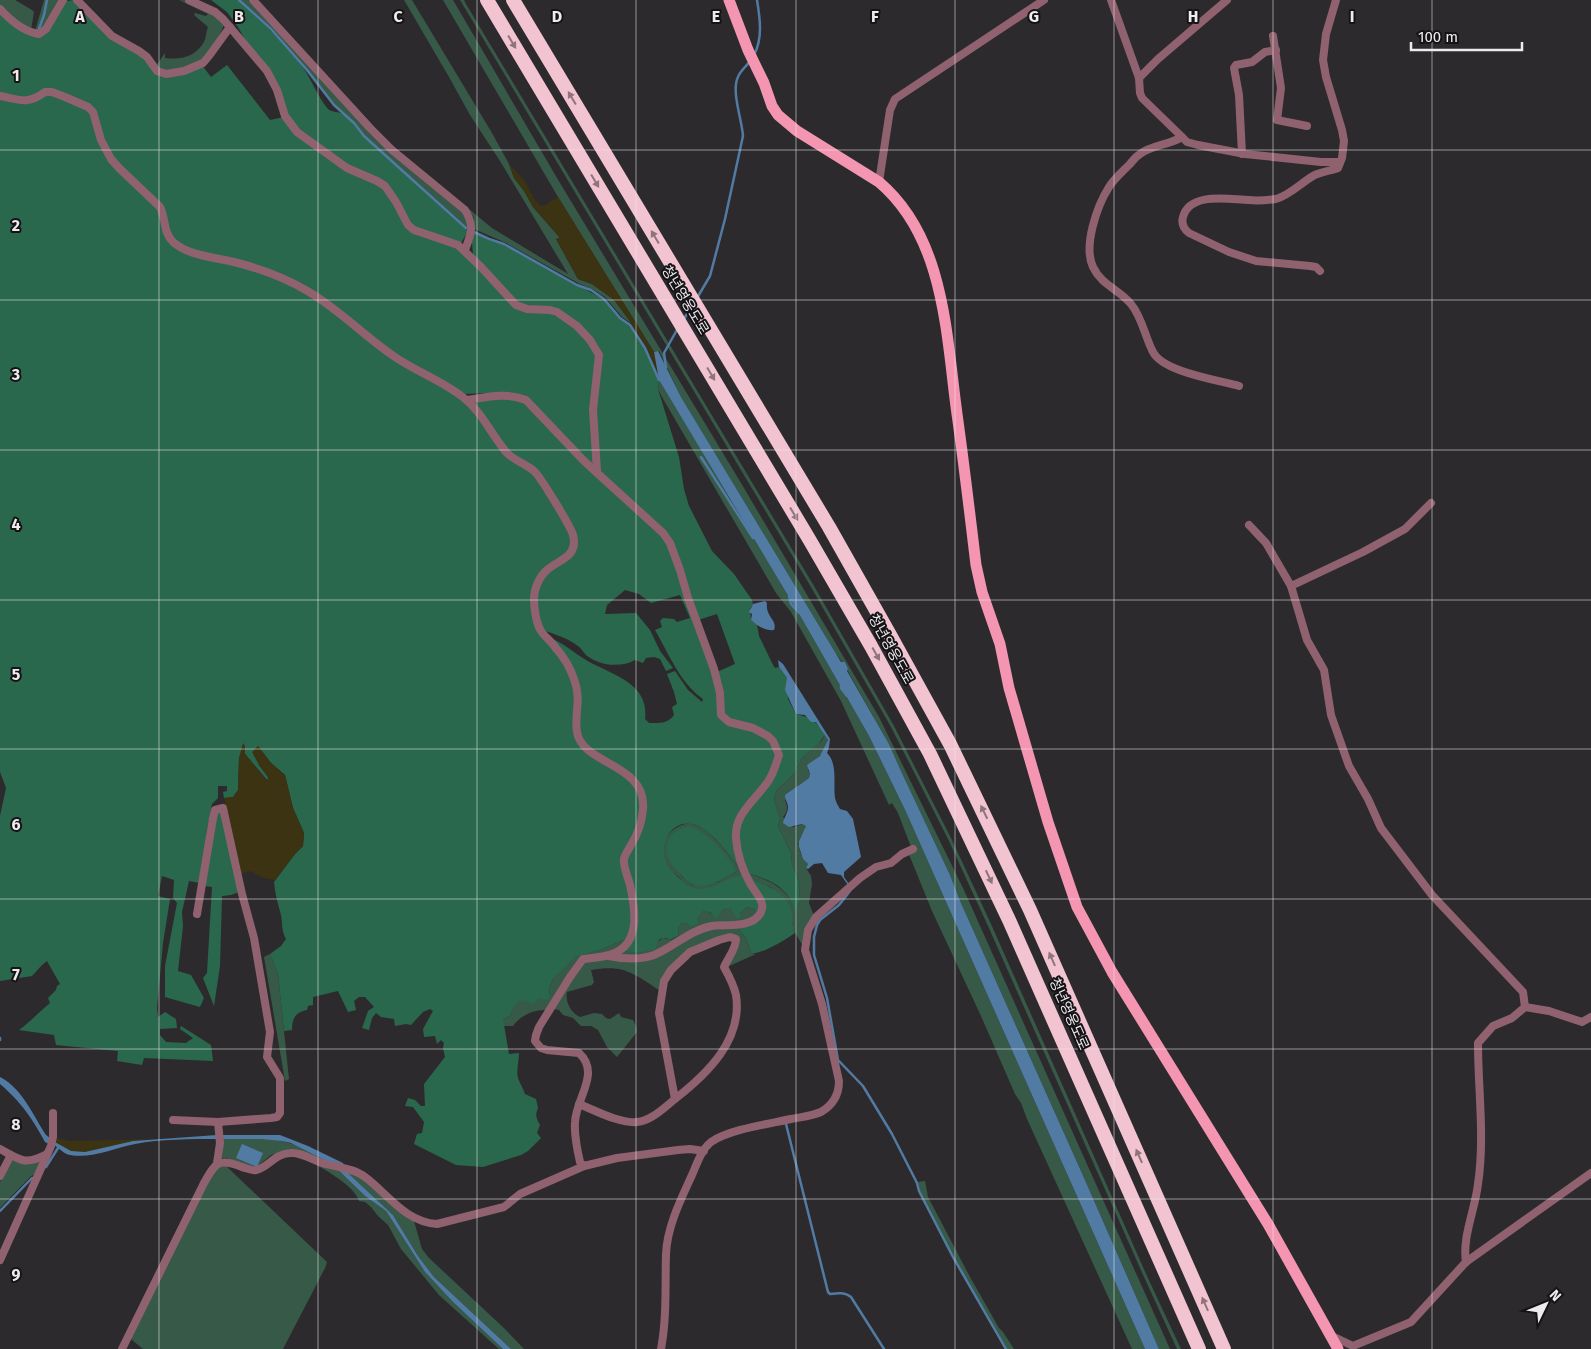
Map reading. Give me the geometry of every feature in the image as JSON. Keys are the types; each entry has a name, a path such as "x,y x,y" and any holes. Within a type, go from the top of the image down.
{"highway":[{"name":"청년영웅도로","path":"486,0 840,592 930,754 1009,920 1200,1349"},
{"name":"청년영웅도로","path":"513,0 860,580 950,744 1030,910 1224,1349"}],"main road":[{"path":"729,0 772,106 786,123 804,136 888,189 911,220 925,245 936,276 951,366 979,581 1000,644 1009,688 1071,893 1112,972 1240,1178 1338,1349"}],"street":[{"path":"0,9 23,28 39,34 46,29 62,0"},
{"path":"77,0 112,36 139,51 157,71 166,74 184,71 203,63 230,27"},
{"path":"189,0 216,12 267,71 273,80 285,116 297,132 347,168 377,180 385,186 408,225 414,230 458,245 465,250 516,305 527,309 557,312 577,326 599,356 593,410 597,471"},
{"path":"253,0 392,150 466,210 472,226 465,250"},
{"path":"879,182 890,110 895,99 1044,0"},
{"path":"1111,0 1139,78 1142,98 1187,142 1242,154 1321,162 1340,162"},
{"path":"1139,78 1158,58 1227,0"},
{"path":"1320,271 1316,267 1267,263 1244,258 1190,234 1184,229 1183,217 1193,204 1207,200 1224,198 1263,200 1281,197 1316,175 1338,168 1342,158 1344,141 1323,60 1326,34 1336,0"},
{"path":"1273,36 1281,88 1277,120 1307,126"},
{"path":"1242,154 1240,95 1234,68 1236,65 1252,62 1265,52 1276,50"},
{"path":"0,96 22,102 38,97 45,92 52,92 88,107 93,112 101,140 111,159 160,208 163,213 165,230 174,242 190,252 235,262 283,278 309,291 393,356 467,400 509,455 528,466 540,477 571,529 574,543 566,559 547,570 538,582 534,600 540,630 565,660 575,681 579,703 577,734 580,742 586,748 629,776 637,784 644,800 638,831 624,859 635,911 635,923 628,941 622,948 607,956"},
{"path":"1182,138 1156,146 1140,154 1109,187 1091,230 1092,265 1102,281 1131,304 1153,354 1159,360 1180,371 1239,386"},
{"path":"467,400 507,395 526,400 612,488 663,533 670,543 714,669 720,693 721,715 729,722 752,728 768,736 773,741 779,755 771,778 742,812 736,829 737,847 742,866 762,904 761,912 756,918 737,926 715,925 705,927 654,955 623,959 607,956 583,959 570,977 536,1035 535,1041 541,1048 573,1051 579,1053 587,1062 589,1077 579,1104 575,1123 580,1162 584,1166"},
{"path":"1291,586 1363,552 1405,529 1431,503"},
{"path":"1249,525 1266,542 1291,586 1308,640 1324,670 1331,715 1349,766 1368,799 1381,828 1432,895 1523,992 1525,1007"},
{"path":"173,1120 218,1126 277,1117 280,1113 280,1078 267,1056 270,1032 254,938 223,808 215,810 213,818 197,914"},
{"path":"661,1349 666,1307 666,1254 668,1239 678,1206 704,1151 710,1143 729,1134 816,1113 830,1105 839,1090 839,1081 822,1004 805,950 806,939 812,924 816,917 860,878 876,867 891,863 913,848"},
{"path":"579,1104 625,1122 637,1122 648,1118 675,1099 702,1076 725,1048 735,1021 736,994 724,967 736,945 736,939 719,940 690,952 676,965 664,981 659,1013 675,1099"},
{"path":"1466,1262 1464,1250 1478,1184 1482,1136 1478,1043 1493,1026 1512,1018 1525,1007 1549,1011 1582,1022 1591,1017"},
{"path":"0,1260 49,1150 53,1137 53,1112"},
{"path":"122,1349 204,1183 217,1163 220,1143 218,1126"},
{"path":"0,1148 11,1155 31,1161 49,1150"},
{"path":"217,1163 224,1162 255,1170 283,1154 304,1155 322,1163 364,1176 403,1211 427,1223 437,1224 504,1207 520,1194 584,1166 617,1158 690,1149 704,1151"},
{"path":"0,1176 11,1155"},
{"path":"1329,1334 1352,1347 1411,1322 1466,1262 1591,1173"}],"green space":[{"path":"0,0 15,0 32,10 34,12 31,30 0,6"},
{"path":"44,0 60,0 44,28 35,31"},
{"path":"74,0 138,53 156,73 202,65 211,77 227,65 270,120 284,117 296,134 384,188 406,226 457,246 515,307 549,312 576,327 588,341 597,356 595,463 592,466 534,405 491,393 463,394 417,369 309,290 181,245 171,236 165,213 133,180 106,148 95,111 52,91 29,99 0,95 0,12 39,36 66,1"},
{"path":"179,0 191,2 203,8 224,23 216,42 198,62 179,70 160,69 156,66 165,53 165,58 182,58 192,54 204,42 208,27 194,15 195,13 206,16 208,14"},
{"path":"211,0 238,0 272,32 302,66 328,109 340,113 354,124 363,136 467,230 461,243 415,229 393,194 357,171 292,124 238,27 227,12"},
{"path":"240,0 248,0 328,86 462,211 468,228 364,135 355,123 334,105 307,70 271,29"},
{"path":"257,0 390,144 492,228 568,274 470,115 404,0 412,0 492,133 509,164 514,178 533,207 560,238 556,239 578,279 592,284 614,300 632,324 622,317 605,297 592,289 504,242 474,229 474,218 471,213 390,146"},
{"path":"443,0 453,0 557,178 741,483 879,717 963,888 1170,1349 1159,1349 950,875 889,744 847,670 848,667 835,652 681,397 659,351 654,352 558,197"},
{"path":"460,0 464,0 814,586 894,726 951,838 991,924 1181,1349 1177,1349 1144,1277 948,839 891,727 811,587"},
{"path":"45,93 88,108 104,149 159,208 173,243 282,280 341,316 466,401 501,447 534,473 570,529 571,548 537,581 536,620 574,681 579,742 628,777 643,801 641,817 626,850 634,911 628,938 600,950 575,957 553,979 549,988 550,996 548,1000 538,998 532,1004 527,1001 520,1001 513,1008 510,1016 503,1019 509,1054 519,1053 517,1075 525,1094 536,1099 538,1108 536,1116 540,1125 537,1133 541,1138 521,1155 483,1167 456,1165 414,1144 417,1134 422,1133 424,1122 413,1107 405,1106 408,1098 415,1100 421,1106 425,1106 424,1084 445,1057 444,1043 441,1040 437,1044 435,1036 424,1037 423,1029 433,1011 430,1009 423,1012 411,1025 395,1026 394,1019 381,1017 376,1013 372,1018 369,1030 362,1028 368,1011 374,1007 365,997 359,997 354,1001 356,1010 348,1012 338,991 313,997 313,1005 308,1006 307,1010 300,1012 295,1017 292,1030 284,1031 278,974 270,954 281,946 286,939 274,882 303,846 304,833 293,808 285,775 271,763 258,746 259,765 268,777 268,781 245,754 245,746 239,758 238,790 233,797 224,798 223,792 227,791 227,786 218,786 218,798 212,804 207,829 200,883 189,881 182,912 183,926 178,971 191,975 204,998 200,1007 165,997 165,966 177,903 173,898 174,880 162,876 158,896 170,899 163,943 157,1008 158,1017 165,1012 176,1019 177,1028 160,1029 160,1035 166,1042 186,1043 193,1038 180,1029 181,1026 211,1045 213,1061 144,1058 142,1065 117,1061 118,1051 56,1045 54,1035 19,1030 50,1003 48,998 60,984 47,961 32,976 0,981 0,816 6,788 0,772 0,98 14,102"},
{"path":"473,232 488,240 504,245 603,299 629,326 645,348 659,380 658,389 679,457 689,506 712,551 734,574 752,600 753,604 750,609 751,620 757,625 759,636 773,665 775,668 779,667 787,678 788,699 796,714 814,721 825,735 802,758 794,774 778,789 774,799 780,819 778,826 791,853 792,864 799,881 800,901 794,913 789,897 784,891 771,882 748,873 739,847 739,824 777,769 775,740 730,720 723,714 717,672 735,664 717,614 698,620 672,542 601,472 595,429 601,355 557,311 522,307 473,256"},
{"path":"659,380 802,619 869,736 906,812 1145,1349 1132,1349 932,911 908,852 911,847 898,813 892,803 889,805 841,701 791,612 776,593 662,397 658,389"},
{"path":"493,397 525,401 669,543 713,669 720,715 760,732 776,749 774,768 736,823 742,869 711,835 692,824 684,824 671,831 664,845 664,854 668,866 678,877 692,887 708,888 739,876 745,876 761,904 758,914 754,909 747,907 740,913 740,918 737,918 730,908 725,908 718,917 714,918 709,912 702,911 697,919 698,923 692,926 686,923 681,924 678,928 679,935 670,940 666,938 660,939 656,949 640,952 623,950 633,934 626,859 644,818 638,783 587,746 579,733 579,690 549,637 586,660 626,681 641,696 645,706 645,719 649,723 660,723 672,718 674,715 672,707 677,704 667,674 675,671 688,690 702,702 703,699 681,676 655,630 662,627 660,621 663,618 674,619 677,622 690,618 680,595 651,603 639,594 625,590 607,605 605,614 636,613 650,630 660,651 673,668 666,671 660,659 654,657 646,658 643,663 635,660 617,665 597,662 570,641 542,630 536,600 540,583 576,543 542,476 510,454 472,400"},
{"path":"825,735 828,740 824,751 812,762 808,770 809,778 799,785 785,800 787,809 783,817 793,827 803,824 806,826 799,841 799,849 808,864 806,868 811,876 812,884 809,903 814,916 804,948 793,929 793,923 772,888 750,879 748,873 771,882 783,891 792,904 794,912 800,901 799,881 792,864 791,853 778,826 780,819 774,799 778,789 794,774 802,758"},
{"path":"217,812 221,813 239,892 222,896 220,966 214,1006 203,978 207,973 212,887 204,886"},
{"path":"689,823 704,830 742,869 745,876 702,889 692,888 687,885 667,866 663,857 666,838 670,832","holes":["670,837 714,843 737,871 718,882 693,885 672,864 668,851"]},
{"path":"689,826 709,838 728,858 737,871 717,882 700,886 694,885 684,878 670,861 667,847 668,840 672,834 679,829"},
{"path":"750,879 770,887 787,901 792,914 795,933 780,943 756,953 751,953 747,940 738,928 763,913"},
{"path":"747,907 754,909 758,914 747,921 715,924 653,954 621,957 619,953 623,950 656,943 663,938 671,940 679,935 678,928 681,924 688,924 697,919 701,911 706,910 713,915 720,913 725,908 730,908 734,913 740,913"},
{"path":"738,928 747,940 751,953 756,954 727,967 738,937 688,950 659,990 627,971 602,968 591,970 594,982 592,985 567,992 569,1007 580,1017 594,1013 602,1014 610,1019 619,1013 621,1017 633,1020 637,1032 617,1057 607,1047 598,1030 591,1026 581,1026 573,1018 563,1015 559,1010 553,1009 584,960 607,957 636,960 706,930"},
{"path":"628,938 615,951 583,957 548,1010 533,1012 524,1016 513,1026 503,1026 503,1019 510,1016 514,1005 520,1000 550,995 549,988 553,979 574,957 600,950"},
{"path":"270,954 278,974 289,1079 285,1081 264,957"},
{"path":"223,1139 273,1139 298,1146 324,1160 286,1150 271,1155 255,1168 222,1158"},
{"path":"304,1157 337,1169 365,1196 386,1211 425,1272 452,1301 503,1349 499,1349 439,1295 401,1249 388,1225 371,1207 365,1202 359,1201 356,1195 343,1182"},
{"path":"13,1160 40,1161 36,1174 31,1176 0,1208 0,1182"},
{"path":"223,1163 327,1262 325,1268 283,1349 143,1349 129,1339 213,1171"},
{"path":"348,1173 364,1177 414,1221 422,1249 429,1258 524,1349 511,1349 434,1277 418,1256 393,1215"},
{"path":"925,1181 928,1197 970,1277 999,1328 1014,1349 1007,1349 953,1256 920,1191 918,1182"}],"sand":[{"path":"509,164 525,181 534,199 542,207 558,197 654,352 659,380 647,348 623,311 605,293 592,284 578,279 556,239 560,238 533,207 514,178"},
{"path":"243,743 245,754 267,781 268,777 252,752 258,746 271,763 285,775 293,808 304,833 303,846 275,880 257,875 251,871 241,874 224,798 233,797 238,790 239,758"},
{"path":"57,1138 69,1141 152,1139 133,1141 85,1152 71,1151 55,1142"}],"water":[{"path":"658,351 681,397 841,662 845,662 848,668 847,671 889,744 950,875 1159,1349 1145,1349 906,812 869,736 802,619 659,380 654,352"},
{"path":"765,601 775,627 774,630 762,628 751,620 752,614 749,612 753,604"},
{"path":"778,660 783,664 830,739 827,753 834,768 835,798 840,809 847,811 853,819 861,857 844,872 848,885 841,875 828,873 822,863 814,864 808,869 806,868 808,864 803,859 799,841 806,826 802,824 789,827 783,823 788,807 785,795 809,778 810,774 807,765 820,756 828,740 816,722 811,722 805,715 796,714 785,690 787,678 779,667"},
{"path":"0,1077 21,1095 46,1135 50,1138 49,1144 45,1142 20,1104 0,1084"},
{"path":"217,1135 217,1139 145,1142 86,1156 68,1154 54,1145 55,1142 71,1151 85,1152 133,1141"},
{"path":"223,1135 280,1135 343,1163 348,1173 393,1215 418,1256 434,1277 511,1349 503,1349 452,1301 425,1272 386,1211 365,1196 332,1164 291,1143 262,1139 223,1139"},
{"path":"242,1144 263,1153 257,1167 236,1158"}],"waterway":[{"path":"39,29 47,0"},
{"path":"239,0 271,29 307,70 334,105 354,123 364,136 466,228"},
{"path":"754,55 760,35 757,0"},
{"path":"697,298 710,276 725,219 743,136 736,98 736,83 740,73 750,61"},
{"path":"474,232 504,244 577,285 591,290 604,299 620,318 630,325 645,348 659,380"},
{"path":"684,319 691,307"},
{"path":"666,368 664,353 678,328"},
{"path":"701,457 753,538"},
{"path":"789,596 791,604 799,613"},
{"path":"841,686 847,696"},
{"path":"850,891 839,905 820,920 814,937 814,955 827,998 838,1060 863,1086 892,1134 953,1257 1006,1349"},
{"path":"786,1124 828,1292 830,1294 839,1293 851,1297 884,1349"},
{"path":"46,1167 58,1148"},
{"path":"0,1211 32,1178"}]}
